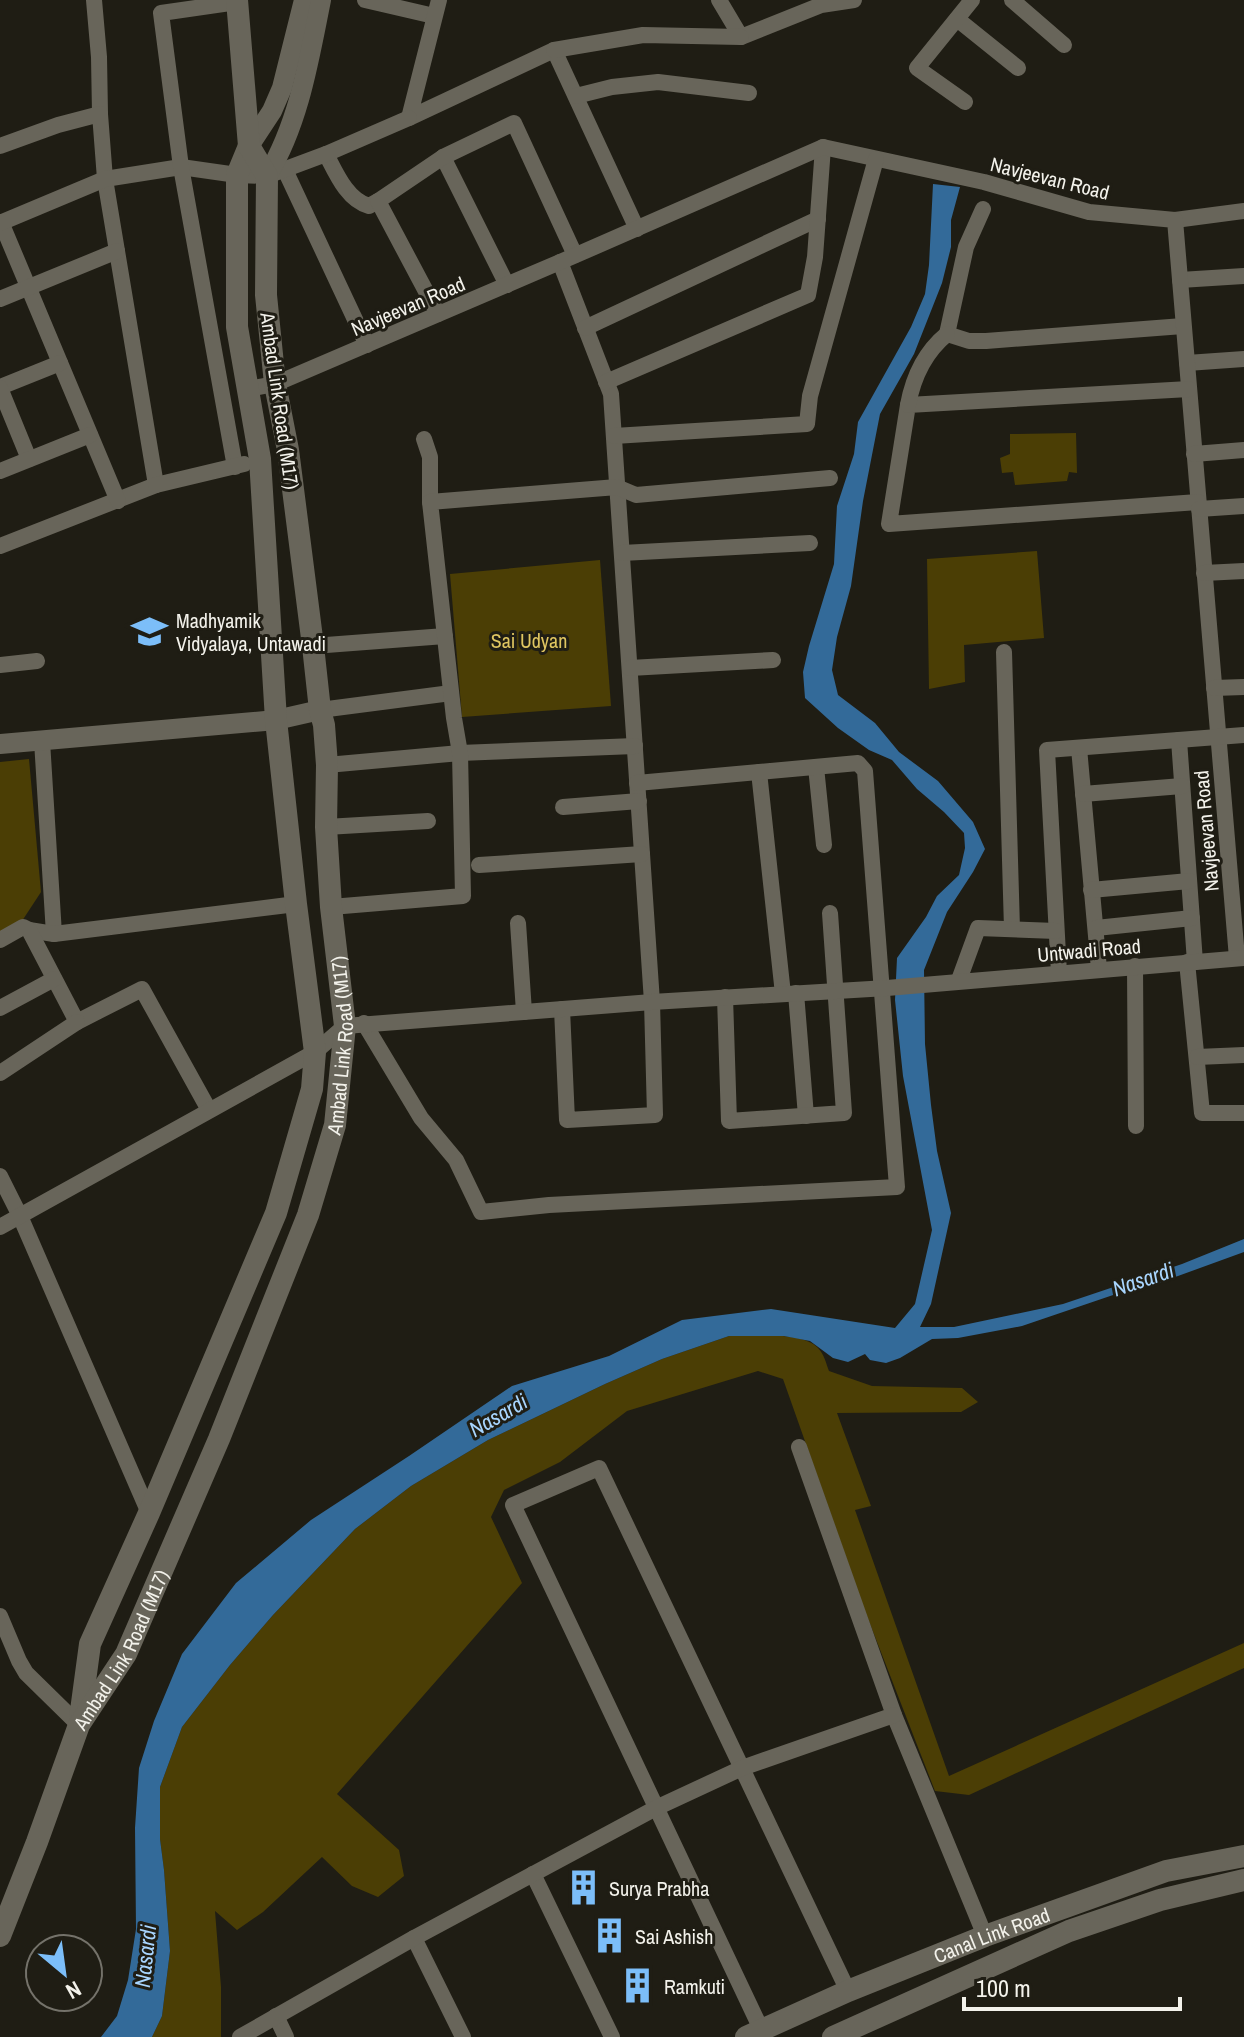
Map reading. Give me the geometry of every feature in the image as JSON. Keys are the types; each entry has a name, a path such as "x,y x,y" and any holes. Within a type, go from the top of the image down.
{"main road":[{"path":"79,1725 90,1644 276,1213 312,1089 315,1052 276,720 260,459 237,327 237,175 249,146 237,1"},
{"path":"249,146 276,173"},
{"name":"Ambad Link Road (M17)","path":"0,1936 79,1725 126,1654 219,1439 308,1215 335,1125 354,1024 331,907 324,725 288,450 275,384 266,295 276,173"},
{"name":"Canal Link Road","path":"753,2033 985,1936 1166,1871 1244,1856"},
{"name":"Canal Link Road","path":"833,2037 1069,1931 1160,1900 1244,1880"}],"street":[{"path":"94,0 105,179 156,485"},
{"path":"249,146 272,111 282,88 304,0"},
{"path":"321,0 308,65 276,173 367,345"},
{"path":"365,0 436,8 409,118"},
{"path":"719,0 741,37"},
{"path":"118,501 1,222 105,179 181,167 237,175 276,173 409,118 554,50 643,35 741,37 826,2 854,0"},
{"path":"965,102 917,68 972,0"},
{"path":"1012,0 1064,45"},
{"path":"235,467 181,167 161,13 237,1"},
{"path":"957,19 1018,68"},
{"path":"554,50 637,229"},
{"path":"576,96 612,87 658,82 749,93"},
{"path":"0,146 100,114"},
{"path":"326,154 349,193 361,204 369,206 443,157 514,123 568,259 585,328 611,394 652,1002 655,1115 567,1120 562,1009"},
{"path":"606,382 808,295 815,257 823,147"},
{"name":"Navjeevan Road","path":"248,389 275,384 823,147 984,182 1089,212 1175,220 1218,736 1240,958"},
{"path":"443,157 507,285"},
{"path":"614,436 807,424 810,396 876,159"},
{"path":"378,201 438,314"},
{"path":"983,209 966,247 947,334 934,345 911,386 889,524 1198,505 1244,506"},
{"path":"1175,220 1244,211"},
{"path":"585,328 818,219"},
{"path":"0,299 117,251"},
{"path":"1180,280 1244,276"},
{"path":"947,334 969,341 986,341 1183,326"},
{"path":"1187,363 1244,359"},
{"path":"29,459 1,393 60,363"},
{"path":"908,405 1189,389"},
{"path":"0,471 90,435"},
{"path":"331,907 463,896 460,753 430,502 430,457 424,439"},
{"path":"1194,454 1244,450"},
{"path":"0,546 156,485 260,459"},
{"path":"430,502 617,487 636,495 830,478"},
{"path":"622,553 810,543"},
{"path":"1204,573 1244,571"},
{"path":"313,646 445,636"},
{"path":"1004,652 1012,929"},
{"path":"630,668 773,660"},
{"path":"0,665 37,661"},
{"path":"1214,688 1244,687"},
{"path":"0,744 276,720 320,710 451,693"},
{"path":"1059,973 1047,750 1244,735"},
{"path":"1179,740 1202,1113 1244,1113"},
{"path":"42,741 54,934"},
{"path":"327,765 460,753 635,746"},
{"path":"1079,748 1099,969"},
{"path":"0,1227 315,1052 354,1024 421,1118 456,1160 481,1212 549,1205 897,1187 865,771 858,763 637,783"},
{"path":"816,767 824,845"},
{"path":"759,772 806,1116"},
{"path":"1083,794 1182,786"},
{"path":"563,807 639,801"},
{"path":"326,827 428,821"},
{"path":"479,865 642,854"},
{"path":"1091,890 1189,881"},
{"path":"0,940 23,927 54,934 296,904"},
{"path":"725,997 729,1121 844,1113 830,913"},
{"path":"1096,928 1192,918"},
{"path":"518,923 524,1012"},
{"path":"959,980 978,928 1056,931"},
{"path":"29,930 77,1022"},
{"name":"Untwadi Road","path":"354,1024 884,988 1240,958"},
{"path":"1135,966 1136,1126"},
{"path":"0,1008 54,979"},
{"path":"0,1073 77,1022 142,989 209,1110"},
{"path":"1197,1057 1244,1055"},
{"path":"0,1176 149,1513"},
{"path":"799,1447 894,1715 985,1936"},
{"path":"753,2033 656,1808 513,1505 599,1468 848,1991"},
{"path":"0,1616 26,1673 79,1725"},
{"path":"240,2037 414,1938 656,1808 742,1768 894,1715"},
{"path":"533,1874 612,2037"},
{"path":"414,1938 463,2037"},
{"path":"276,2016 286,2037"}],"green space":[{"path":"1076,433 1077,473 1069,472 1067,481 1015,485 1013,472 1002,473 1000,458 1010,454 1010,434"},
{"path":"1037,551 1044,638 964,645 965,682 929,689 927,559"},
{"name":"Sai Udyan","path":"600,560 611,706 462,717 450,574"},
{"path":"29,759 41,892 22,921 0,934 0,762"},
{"path":"729,1336 801,1339 818,1348 829,1371 872,1386 962,1388 978,1402 961,1412 837,1413 871,1506 855,1510 949,1776 1244,1643 1244,1668 969,1795 935,1791 865,1611 783,1379 758,1371 627,1411 560,1462 504,1490 491,1517 522,1583 337,1794 399,1850 404,1876 378,1897 352,1886 322,1857 263,1912 237,1930 215,1911 221,2037 152,2037 162,2016 170,1951 160,1839 160,1787 182,1727 230,1665 355,1529 411,1486 488,1440 605,1384 662,1359"}],"water":[{"name":"Nasardi","path":"933,184 960,187 951,220 951,247 942,283 914,354 880,414 851,586 837,637 832,670 838,695 875,723 899,752 938,781 973,822 985,849 947,912 924,970 925,1044 931,1105 937,1151 951,1213 931,1304 920,1327 954,1327 1063,1304 1182,1264 1244,1239 1244,1252 1145,1288 1119,1293 1022,1326 958,1338 932,1339 886,1363 870,1360 865,1354 848,1362 833,1358 810,1341 784,1336 729,1336 662,1359 605,1384 488,1440 411,1486 355,1529 273,1615 182,1727 160,1787 160,1839 170,1951 162,2016 152,2037 101,2037 117,2016 128,1980 136,1929 135,1828 139,1768 154,1721 182,1654 236,1583 311,1520 512,1386 609,1356 682,1320 771,1309 895,1328 915,1304 932,1230 903,1076 895,1000 897,958 937,896 959,875 965,848 964,833 917,789 892,760 869,750 838,728 805,698 803,672 834,564 837,506 854,454 858,422 911,327 925,294"}],"place":[{"name":"Madhyamik Vidyalaya, Untawadi","path":"150,632"},
{"name":"Surya Prabha","path":"583,1888"},
{"name":"Sai Ashish","path":"609,1936"},
{"name":"Ramkuti","path":"638,1986"}]}
